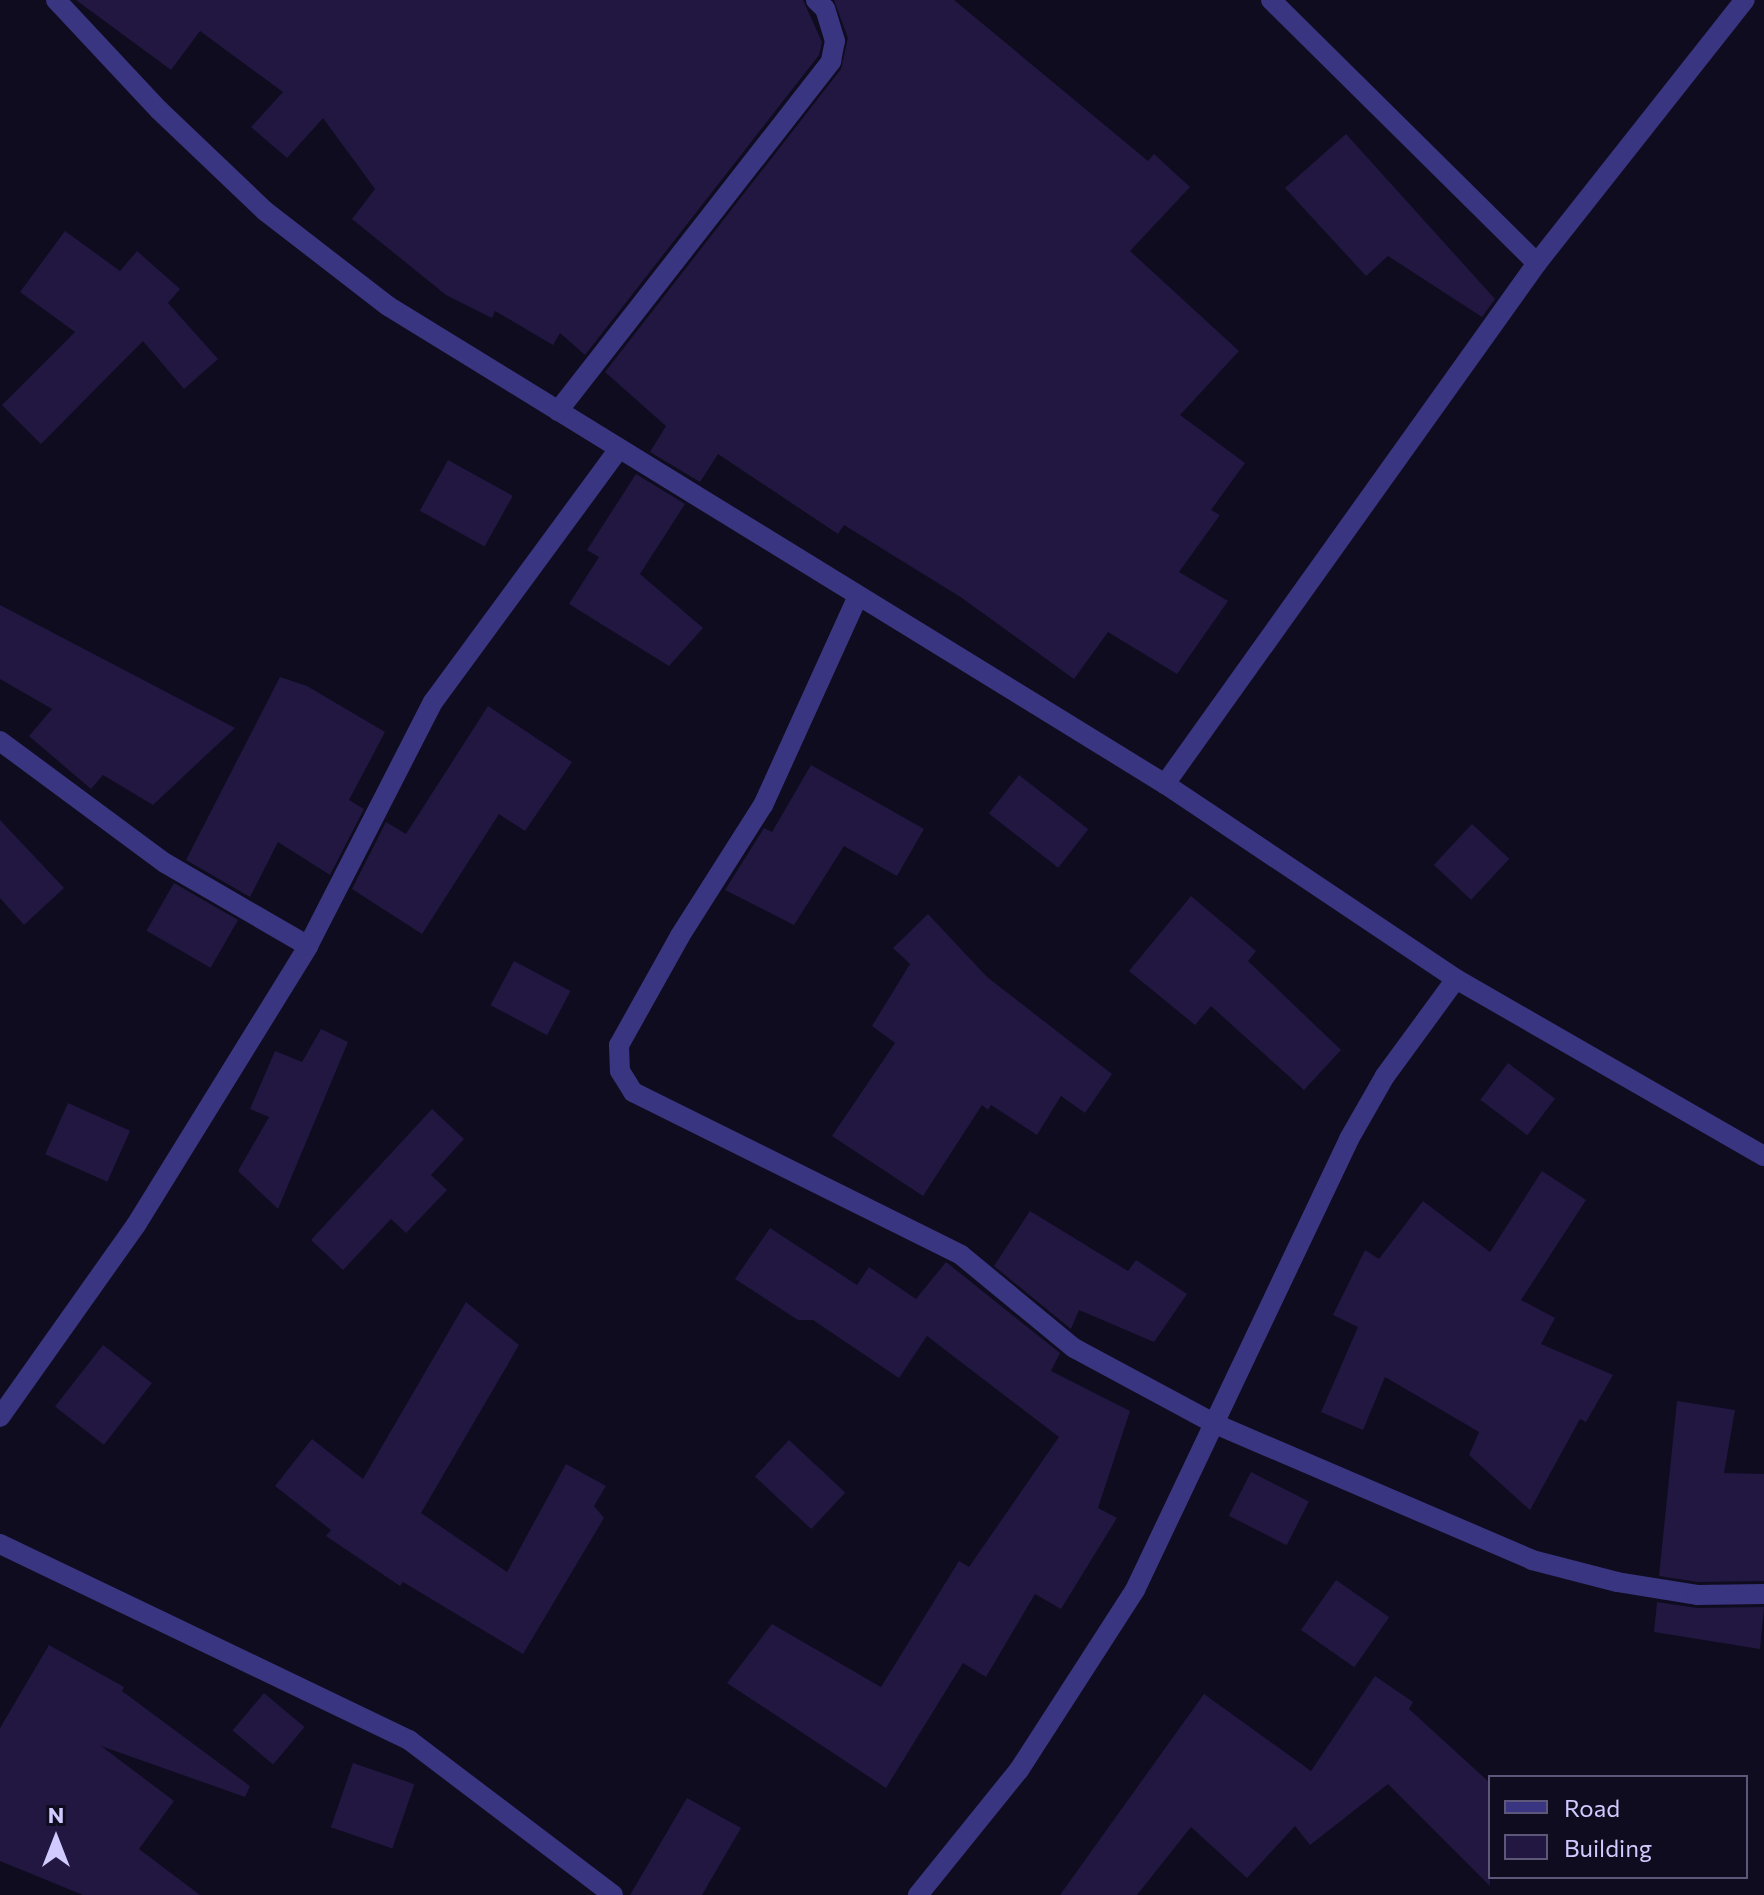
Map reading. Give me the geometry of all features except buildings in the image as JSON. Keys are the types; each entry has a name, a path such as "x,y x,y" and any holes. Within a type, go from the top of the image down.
{"street":[{"path":"56,0 159,110 265,211 388,306 1165,784 1456,979 1764,1156"},
{"path":"1271,0 1537,263"},
{"path":"1165,784 1537,263 1745,0"},
{"path":"558,411 831,61 835,41 823,3"},
{"path":"0,1417 136,1225 308,946 433,702 619,449"},
{"path":"858,596 763,805 619,1045 620,1071 633,1092 961,1255 1074,1348 1213,1423 1532,1560 1617,1582 1697,1595 1764,1594"},
{"path":"0,741 165,863 308,946"},
{"path":"918,1895 977,1826 1082,1676 1135,1590 1349,1139 1385,1076 1456,979"},
{"path":"0,1544 409,1740 613,1895"}]}
